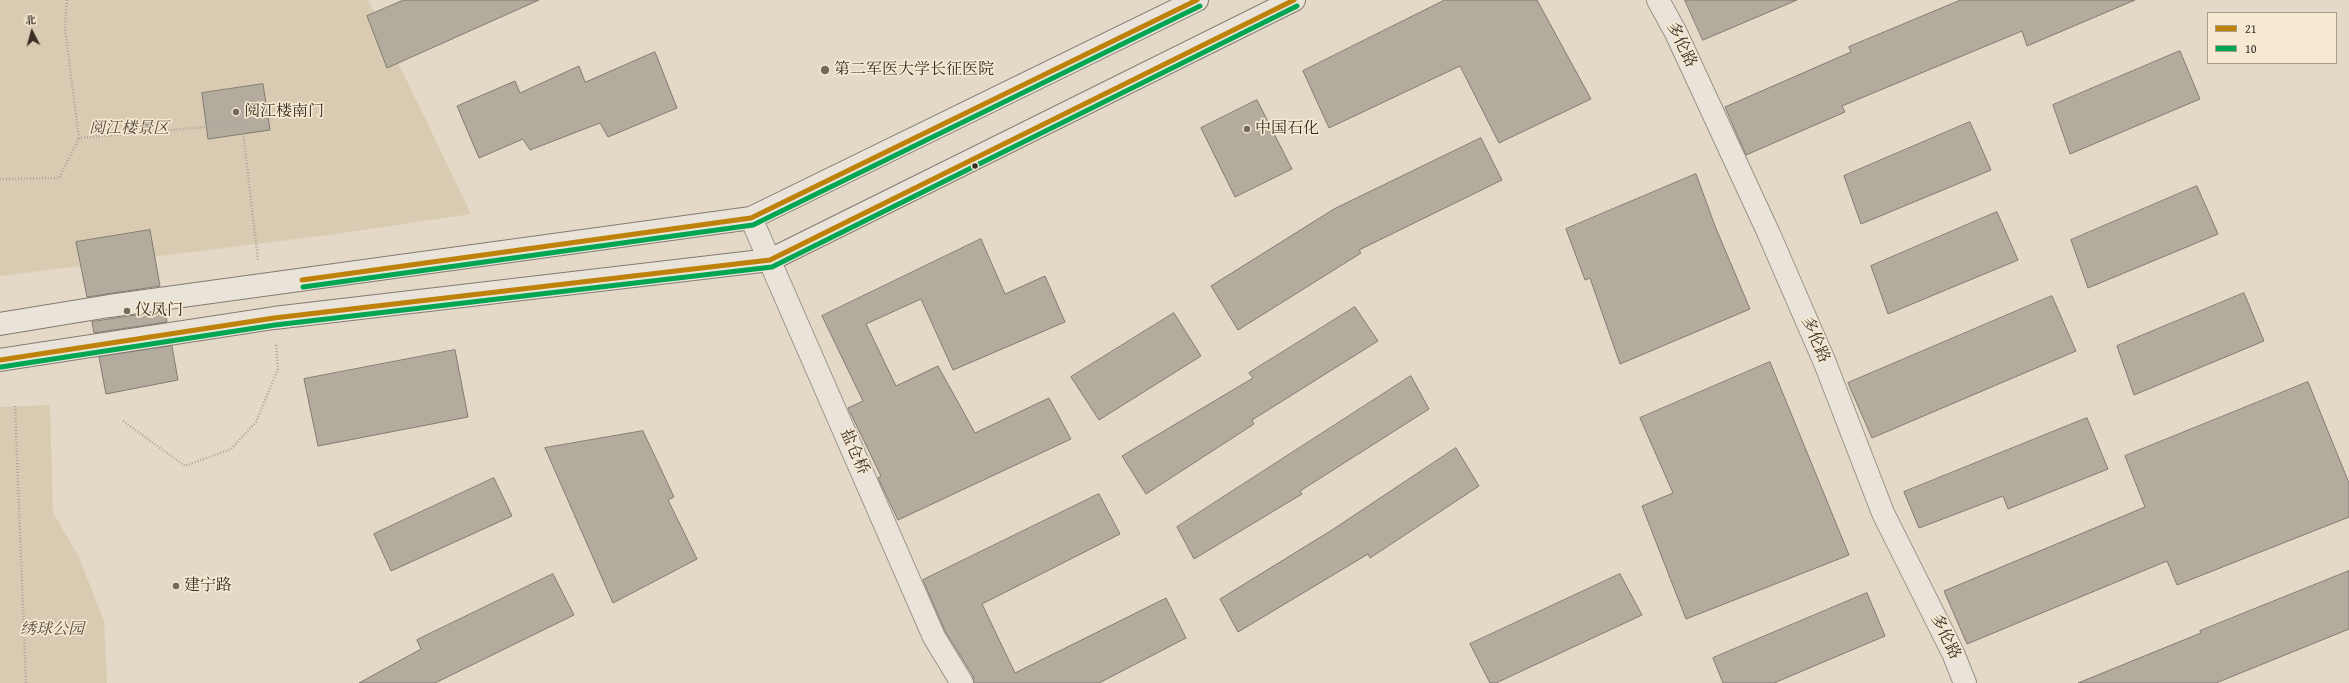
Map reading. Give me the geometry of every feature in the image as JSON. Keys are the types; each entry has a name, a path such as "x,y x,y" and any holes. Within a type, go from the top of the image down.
{"main road":[{"path":"0,324 109,306 751,218 1197,0"},
{"path":"0,360 274,318 770,260 1294,0"},
{"name":"多伦路","path":"1658,0 1676,33 1772,241 1825,363 1883,513 1953,653 1966,683"},
{"name":"盐仓桥","path":"751,218 934,637 962,683"}],"path":[{"path":"0,179 59,178 79,138 65,28 67,0"},
{"path":"79,138 242,124 261,286"},
{"path":"123,422 185,466 232,449 256,422 278,370 274,318"},
{"path":"15,406 26,683"}],"green space":[{"name":"阅江楼景区","path":"0,0 368,0 471,214 336,234 0,276"},
{"name":"绣球公园","path":"50,405 53,513 78,555 104,621 107,683 0,683 0,407"}],"building":[{"path":"404,0 539,0 387,68 367,16"},
{"path":"1445,0 1537,0 1591,99 1499,143 1460,66 1329,128 1303,71"},
{"path":"1685,0 1797,0 1703,40"},
{"path":"1961,0 2135,0 2027,46 2022,31 1842,106 1845,112 1746,155 1725,107 1851,52 1849,47"},
{"path":"2180,51 2200,99 2070,154 2053,105"},
{"path":"655,52 677,108 608,137 600,123 530,150 523,139 479,158 457,106 515,81 520,93 579,66 585,82"},
{"name":"阅江楼南门","path":"263,84 270,130 208,139 202,93"},
{"path":"1257,100 1292,169 1235,197 1201,128"},
{"path":"1970,122 1991,170 1861,224 1844,176"},
{"path":"1481,138 1502,180 1359,250 1361,253 1238,330 1211,286 1334,209"},
{"path":"1696,174 1715,226 1750,309 1620,364 1590,278 1585,280 1566,229"},
{"path":"2197,186 2218,234 2088,288 2071,240"},
{"path":"1997,212 2018,260 1888,314 1871,266"},
{"path":"150,230 160,286 87,297 76,242"},
{"path":"981,239 1005,294 1045,276 1065,322 953,370 921,299 866,324 896,386 938,366 975,433 1049,398 1071,439 898,520 878,478 881,476 848,408 863,401 822,316"},
{"path":"2244,293 2264,341 2134,395 2117,346"},
{"path":"2052,296 2076,351 1872,438 1848,383"},
{"path":"1355,307 1378,341 1252,420 1254,424 1146,494 1122,456 1253,378 1249,373"},
{"path":"165,311 167,322 94,333 92,322"},
{"path":"1174,313 1201,356 1099,420 1071,377"},
{"path":"172,346 178,380 106,394 99,357"},
{"path":"455,350 468,417 318,446 304,379"},
{"path":"1770,362 1849,555 1686,619 1642,506 1673,493 1640,418"},
{"path":"1411,376 1429,409 1300,491 1302,494 1194,559 1177,527"},
{"path":"2308,382 2349,483 2349,517 2177,585 2167,561 1967,644 1944,591 2145,507 2125,456"},
{"path":"2087,418 2108,469 2008,509 2003,496 1919,528 1904,492"},
{"path":"643,431 674,497 668,500 697,559 613,603 545,448"},
{"path":"1456,448 1479,486 1370,558 1368,554 1238,632 1220,599 1332,530"},
{"path":"494,478 512,516 391,571 374,534"},
{"path":"1099,494 1120,534 982,604 1015,673 1166,598 1186,638 1099,683 974,683 973,676 945,631 923,580"},
{"path":"2349,571 2349,629 2216,683 2078,683 2201,633 2200,631"},
{"path":"553,574 574,615 435,683 359,683 421,649 417,640"},
{"path":"1620,574 1642,615 1496,683 1490,683 1470,644"},
{"path":"1867,593 1885,636 1774,683 1723,683 1713,658"}],"transit line":[{"name":"21","path":"302,280 751,218 1197,0"},
{"name":"21","path":"0,360 274,318 770,260 1294,0"},
{"name":"10","path":"303,287 753,225 1200,6"},
{"name":"10","path":"1,367 275,325 772,267 1297,6"}],"place":[{"name":"第二军医大学长征医院","path":"825,70"},
{"name":"阅江楼南门","path":"236,112"},
{"name":"中国石化","path":"1247,129"},
{"name":"仪凤门","path":"127,311"},
{"name":"建宁路","path":"176,586"}]}
